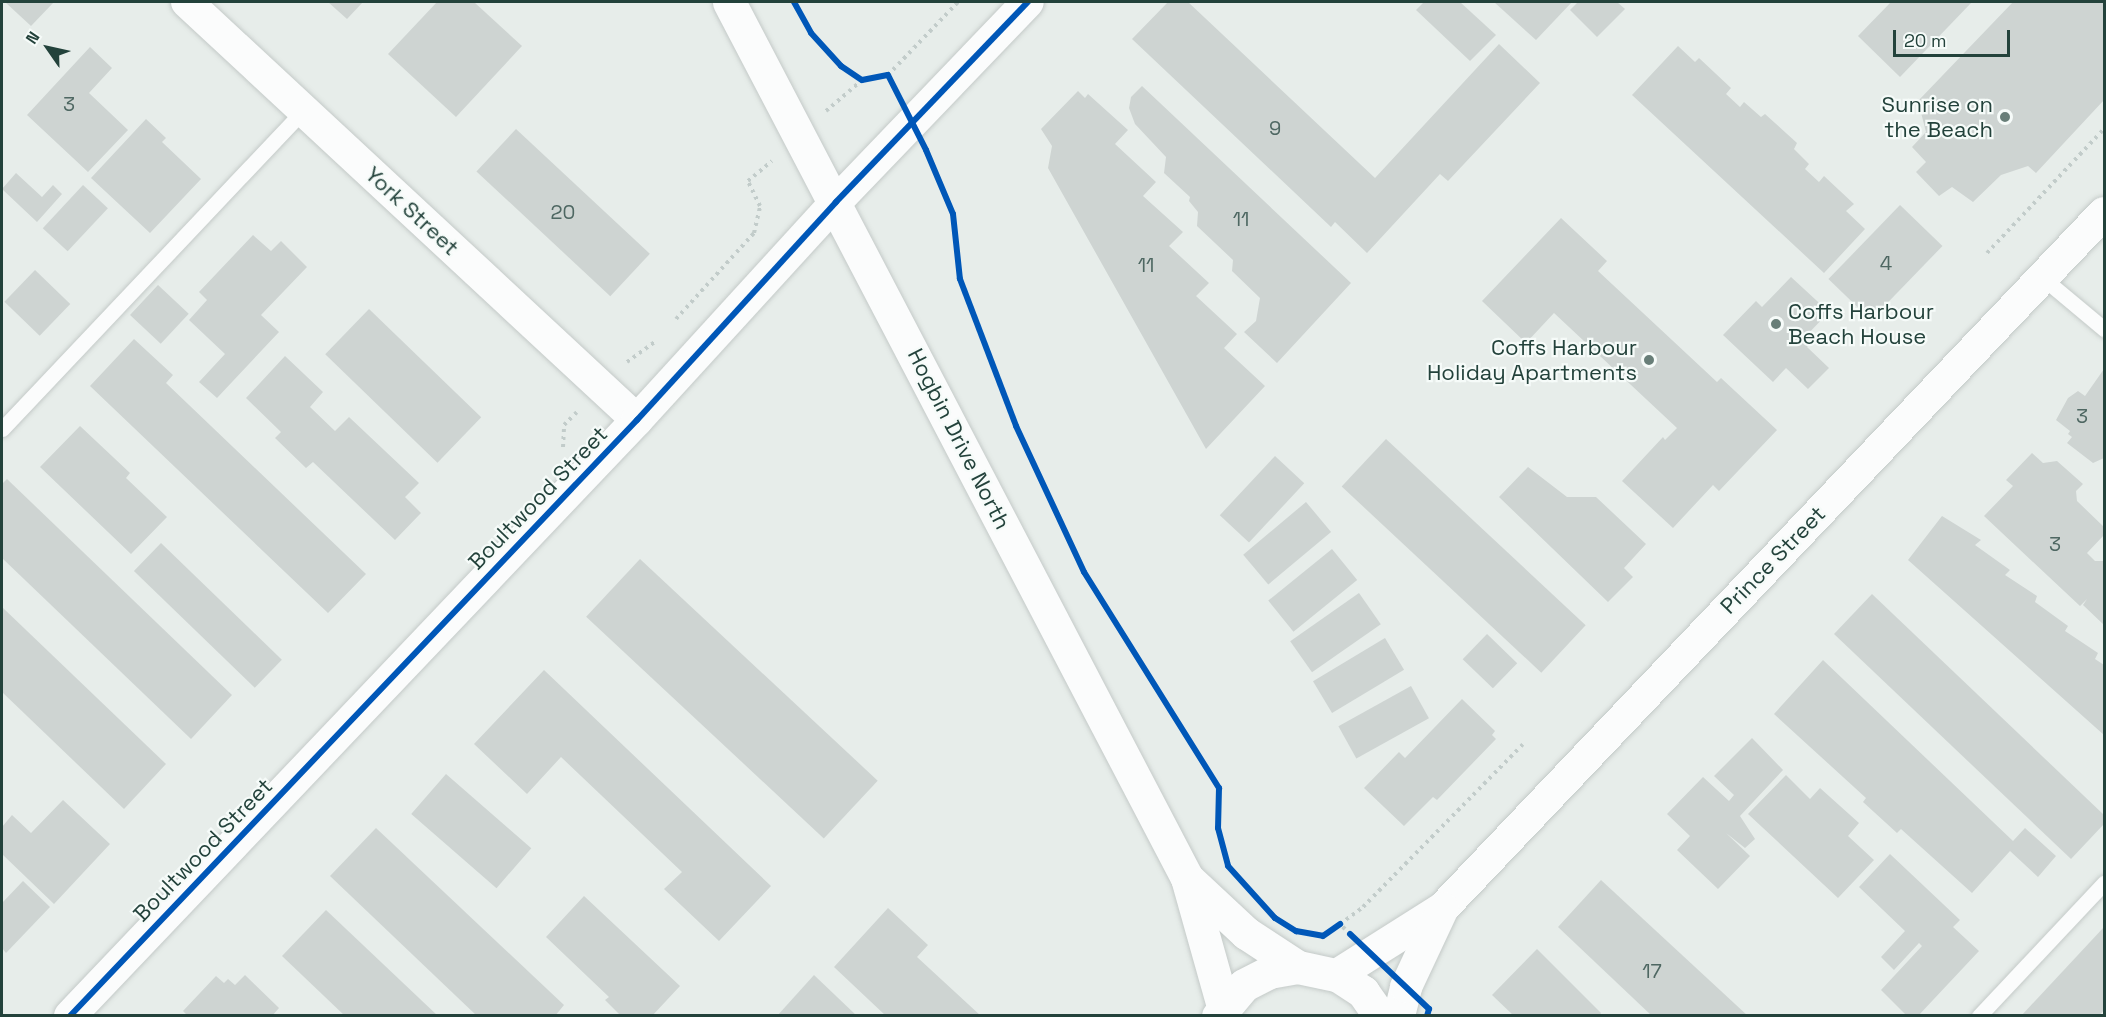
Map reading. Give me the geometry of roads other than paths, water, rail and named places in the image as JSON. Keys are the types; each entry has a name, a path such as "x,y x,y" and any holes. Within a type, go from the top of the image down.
{"main road":[{"name":"Hogbin Drive North","path":"729,2 837,202 1187,878 1220,1011"},
{"name":"Hogbin Drive North","path":"1187,878 1246,933 1298,967"},
{"path":"1220,1011 1244,985 1269,972 1298,967 1337,975 1363,992 1380,1016"}],"street":[{"name":"York Street","path":"187,2 637,420"},
{"name":"Boultwood Street","path":"70,1016 637,420 837,202 1028,2"},
{"name":"Prince Street","path":"1337,975 1443,908 2104,213"},
{"name":"Prince Street","path":"1399,1016 1406,987 1443,908"}],"lane":[{"path":"2,429 304,110"},
{"path":"2043,278 2104,329"},
{"path":"1979,1016 2104,883"}],"place":[{"name":"Sunrise on the Beach","path":"2005,117"},
{"name":"Coffs Harbour Beach House","path":"1776,324"},
{"name":"Coffs Harbour Holiday Apartments","path":"1649,360"}]}
